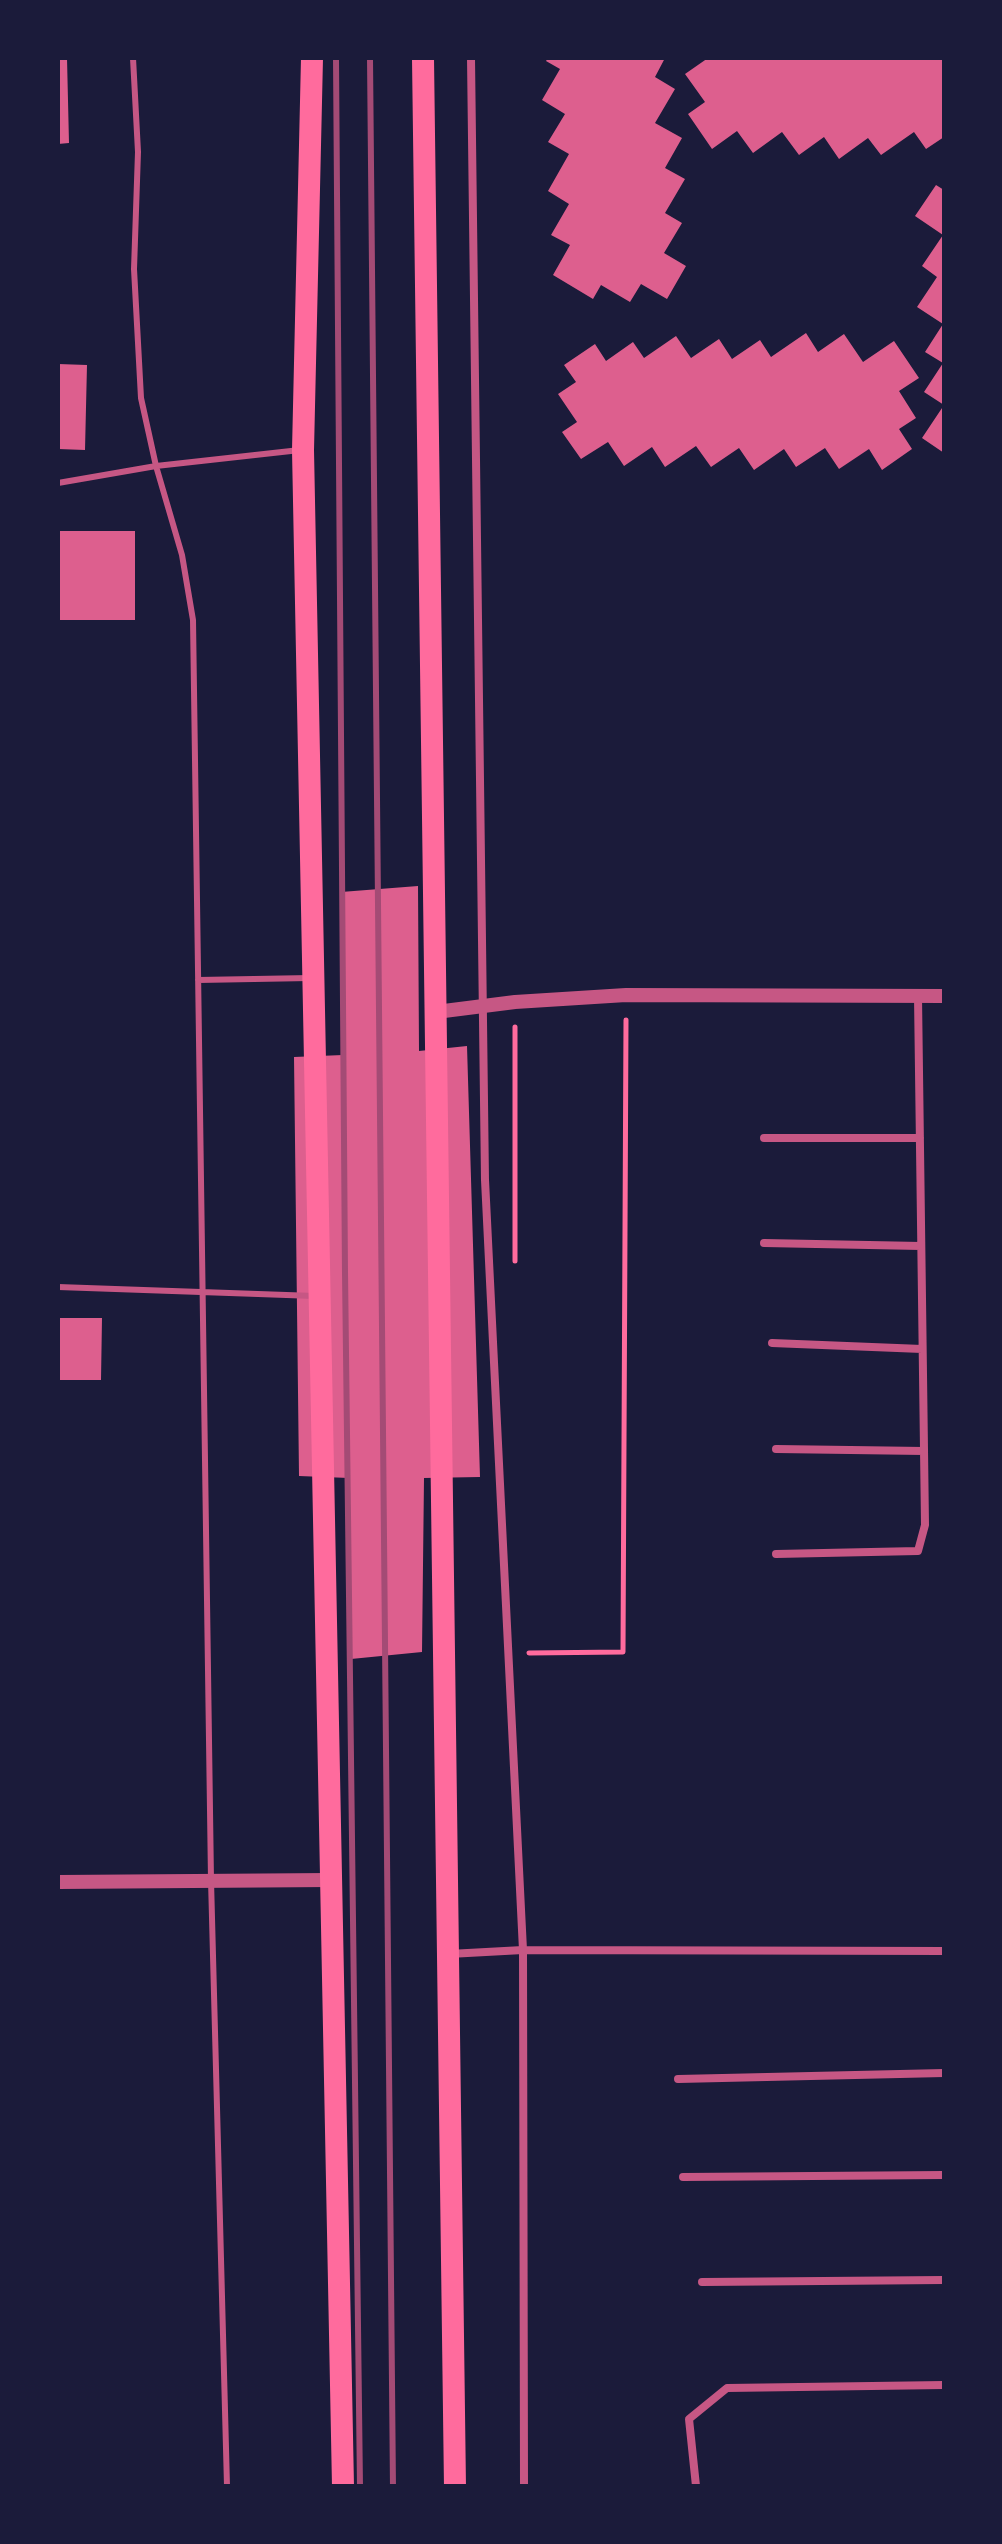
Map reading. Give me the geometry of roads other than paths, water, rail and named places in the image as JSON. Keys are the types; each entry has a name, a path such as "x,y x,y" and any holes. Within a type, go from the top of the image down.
{"highway":[{"path":"312,58 303,450 343,2486"},
{"path":"423,58 455,2486"}],"street":[{"path":"471,58 485,1180 523,1950 524,2486"},
{"path":"436,1012 481,1005 626,995 944,996"},
{"path":"776,1554 918,1551 925,1525 918,996"},
{"path":"764,1138 920,1138"},
{"path":"764,1243 921,1246"},
{"path":"772,1343 922,1349"},
{"path":"776,1449 924,1451"},
{"path":"58,1882 330,1880"},
{"path":"448,1954 523,1950 944,1951"},
{"path":"678,2079 944,2073"},
{"path":"683,2177 944,2175"},
{"path":"702,2282 944,2280"},
{"path":"696,2486 689,2419 727,2388 944,2385"}],"lane":[{"path":"133,58 138,152 134,269 141,398 156,466 182,555 193,620 211,1880 227,2486"},
{"path":"58,483 156,466 303,450"},
{"path":"198,980 313,978"},
{"path":"58,1287 318,1296"}],"railway":[{"path":"336,58 345,1272 360,2486"},
{"path":"370,58 393,2486"}]}
